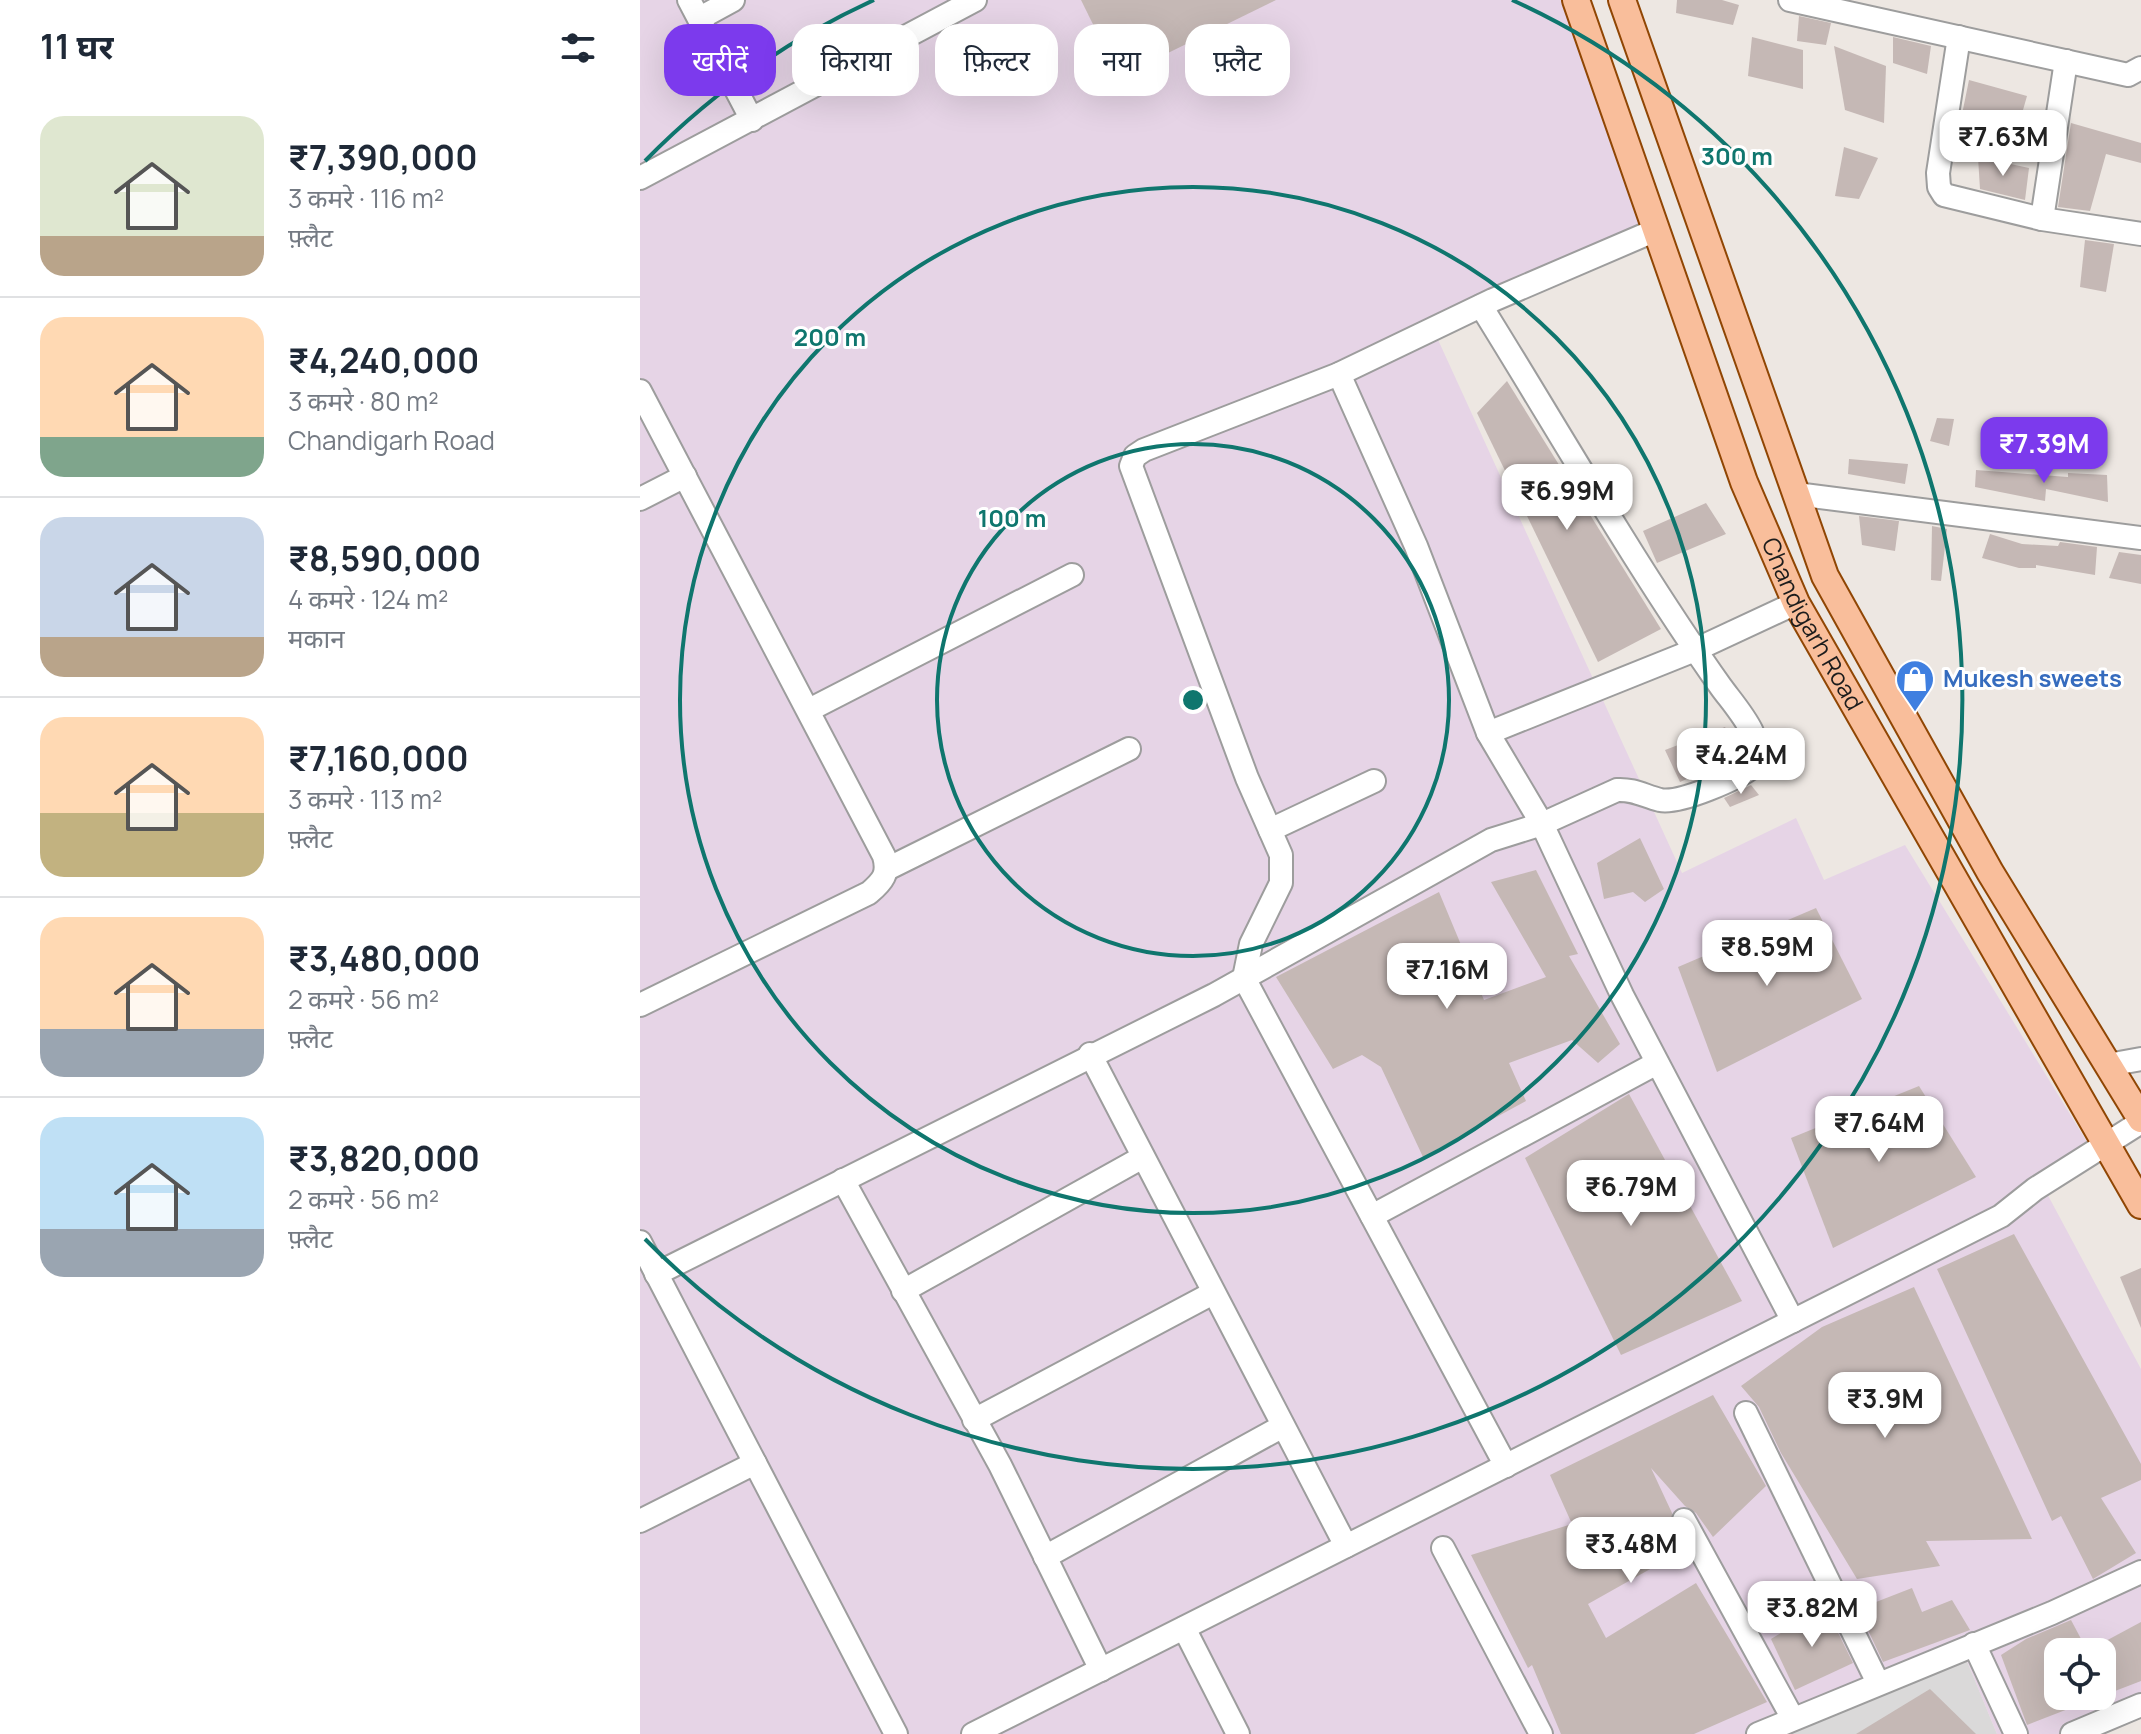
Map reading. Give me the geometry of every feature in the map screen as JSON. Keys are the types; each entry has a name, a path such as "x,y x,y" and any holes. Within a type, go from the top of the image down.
{"main road":[{"name":"Chandigarh Road","path":"1576,0 1744,482 1796,603 2141,1205"},
{"name":"Chandigarh Road","path":"1622,0 1796,494 1833,589 1990,872 2141,1120"}],"street":[{"path":"733,0 695,9 752,120"},
{"path":"640,178 975,0"},
{"path":"1790,0 2128,75 2141,68"},
{"path":"1959,37 1939,187 1944,195 2042,219 2141,234"},
{"path":"2042,219 2066,61"},
{"path":"1506,1466 1244,978 1251,944 1281,883 1283,870 1132,472 1132,460 1144,450 1339,374 1481,306 1656,230"},
{"path":"656,1274 1244,978 1491,840 1542,824 1617,790 1631,789 1661,800 1676,800 1754,766 1759,755 1758,745 1695,650 1481,306"},
{"path":"1339,374 1416,546 1488,733 1542,824 1657,1063 1793,1321"},
{"path":"640,391 809,710 884,856 887,869 883,880 869,893 640,1005"},
{"path":"640,499 685,476"},
{"path":"1796,494 2141,538"},
{"path":"809,710 1072,575"},
{"path":"1488,733 1695,650 1796,603"},
{"path":"887,869 1129,749"},
{"path":"1270,830 1374,781"},
{"path":"1090,1054 1346,1546"},
{"path":"2108,1065 2141,1059"},
{"path":"1372,1216 1657,1063"},
{"path":"973,1734 2001,1216 2035,1189 2141,1120"},
{"path":"903,1291 1143,1157"},
{"path":"843,1180 974,1420 1101,1670"},
{"path":"640,1242 896,1734"},
{"path":"974,1420 1213,1293"},
{"path":"1746,1413 1878,1683"},
{"path":"1045,1557 1283,1426"},
{"path":"640,1521 755,1463"},
{"path":"1684,1520 1792,1717"},
{"path":"1443,1548 1541,1734"},
{"path":"1758,1734 1792,1717 1974,1644 2141,1572"},
{"path":"1184,1628 1238,1734"},
{"path":"1974,1644 2016,1734"},
{"path":"2072,1734 2109,1728 2141,1705"}],"shaded area":[{"path":"640,0 1567,0 1646,238 1434,331 1682,873 1796,818 1824,880 1905,845 2092,1150 2044,1188 2141,1369 2141,1699 2063,1734 1997,1734 1964,1654 1767,1734 640,1734"},
{"path":"1964,1654 1997,1734 1767,1734"}],"building":[{"path":"1081,0 1276,0 1227,24 1185,24 1185,45 1169,52 1169,24 1093,24"},
{"path":"1677,0 1722,0 1739,5 1733,25 1676,13"},
{"path":"1799,16 1831,23 1826,45 1797,41"},
{"path":"1752,37 1803,50 1803,89 1748,76"},
{"path":"1893,37 1931,46 1927,74 1893,63"},
{"path":"1834,46 1886,66 1884,123 1845,110"},
{"path":"1969,80 2027,96 2023,110 1982,110 1980,135 1959,129"},
{"path":"2071,123 2141,143 2141,163 2106,154 2090,211 2058,207"},
{"path":"1844,147 1878,158 1859,199 1835,196"},
{"path":"1978,157 2029,168 2025,200 1980,189"},
{"path":"2085,240 2114,244 2106,292 2080,287"},
{"path":"1507,381 1661,629 1598,662 1477,413"},
{"path":"1937,418 1954,419 1949,446 1930,441"},
{"path":"1849,459 1908,464 1905,484 1848,474"},
{"path":"1976,470 2068,477 2068,473 2107,475 2108,502 2046,489 2045,501 1975,487"},
{"path":"1706,503 1726,534 1657,563 1643,531"},
{"path":"1859,516 1899,521 1895,551 1862,545"},
{"path":"1932,526 1947,529 1941,581 1931,580"},
{"path":"1990,534 2022,544 2058,546 2060,542 2097,547 2095,575 2036,565 2036,568 2019,568 1982,558"},
{"path":"2119,552 2141,555 2141,584 2109,578"},
{"path":"1725,727 1741,755 1680,782 1665,750"},
{"path":"1751,785 1759,795 1730,807 1724,798"},
{"path":"1640,838 1664,889 1645,902 1633,892 1604,899 1597,863"},
{"path":"1536,870 1578,954 1569,956 1620,1044 1598,1063 1572,1040 1509,1063 1526,1101 1423,1157 1381,1067 1362,1055 1333,1069 1276,977 1439,892 1484,1000 1546,977 1491,882"},
{"path":"1816,908 1862,999 1717,1072 1678,967"},
{"path":"1919,1086 1976,1177 1833,1248 1791,1138"},
{"path":"1629,1094 1742,1301 1621,1355 1525,1158"},
{"path":"2014,1234 2141,1464 2141,1480 2101,1498 2136,1553 2093,1579 2061,1516 2052,1521 1937,1269"},
{"path":"2141,1268 2141,1328 2120,1277"},
{"path":"1914,1287 2032,1539 1926,1541 1940,1566 1857,1579 1781,1453 1759,1407 1741,1386 1822,1327"},
{"path":"1713,1395 1766,1486 1713,1537 1696,1513 1685,1506 1651,1468 1672,1513 1672,1527 1684,1550 1588,1604 1606,1638 1696,1583 1767,1702 1694,1734 1561,1734 1532,1665 1528,1668 1471,1555 1572,1524 1550,1475"},
{"path":"1912,1588 1922,1612 1952,1600 1970,1630 1883,1662 1858,1609"},
{"path":"1825,1606 1853,1663 1795,1690 1771,1639"},
{"path":"2071,1620 2081,1638 2044,1638 2044,1710 2066,1710 2027,1725 2001,1655 2026,1639"},
{"path":"2141,1622 2141,1681 2116,1691 2116,1638 2111,1638"},
{"path":"1930,1689 1976,1734 1856,1734"}],"place":[{"name":"Mukesh sweets","path":"1915,713"}]}
